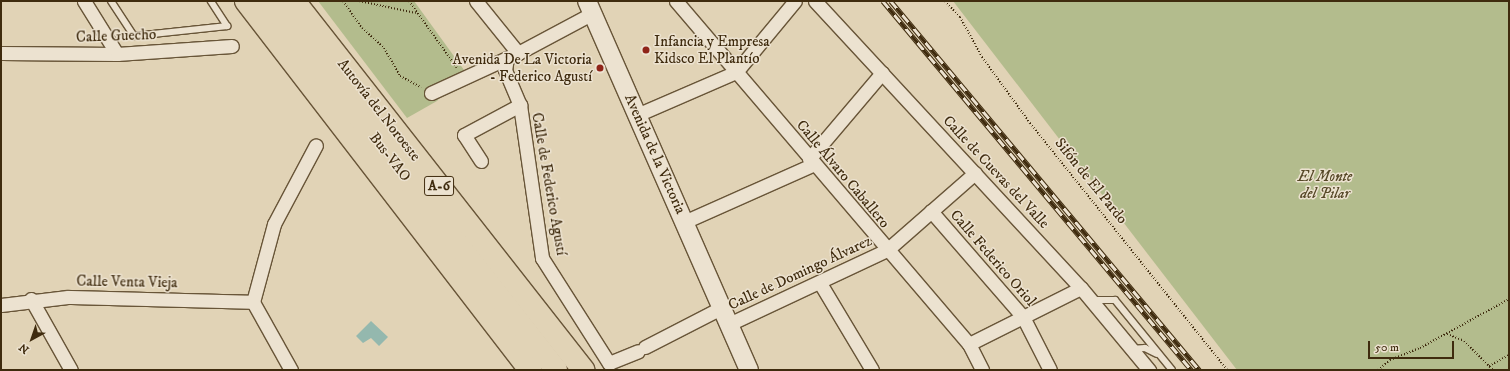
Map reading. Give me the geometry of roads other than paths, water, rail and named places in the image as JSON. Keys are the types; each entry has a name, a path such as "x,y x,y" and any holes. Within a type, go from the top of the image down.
{"highway":[{"name":"A-6","path":"246,1 530,370"},
{"name":"Bus-VAO","path":"270,1 556,370"},
{"name":"Autovía del Noroeste","path":"294,1 583,370"}],"street":[{"path":"84,1 117,54"},
{"path":"476,1 512,56"},
{"name":"Calle Álvaro Caballero","path":"676,1 969,344 982,370"},
{"path":"639,114 736,72 795,1"},
{"name":"Calle de Cuevas del Valle","path":"815,1 1081,288 1148,370"},
{"path":"431,93 465,79 512,56 592,5"},
{"name":"Avenida de la Victoria","path":"592,5 684,222 749,370"},
{"name":"Calle Guecho","path":"1,53 117,54 232,46"},
{"name":"Calle de Federico Agustí","path":"512,56 505,70 520,105 542,258 609,363 725,316"},
{"path":"684,222 812,161 882,72"},
{"name":"Calle de Federico Agustí","path":"481,161 464,135 520,105"},
{"path":"291,370 253,302 274,224 316,145"},
{"name":"Calle de Domingo Álvarez","path":"725,316 820,283 888,250 975,173"},
{"name":"Calle Federico Oriol","path":"931,211 1023,317 1050,370"},
{"path":"820,283 872,370"},
{"path":"969,344 1081,288"},
{"name":"Calle Venta Vieja","path":"1,305 31,299 141,297 253,302"},
{"path":"31,299 71,370"}],"lane":[{"path":"111,1 134,36 227,26 210,1"},
{"path":"1091,300 1115,300 1172,370"},
{"path":"1131,349 1145,348 1160,355"}],"water":[{"path":"371,321 388,337 379,346 371,338 363,343 356,336"}],"railway":[{"path":"883,1 1191,370"},
{"path":"891,1 1200,370"}],"place":[{"name":"Infancia y Empresa Kidsco El Plantío","path":"646,50"},
{"name":"Avenida De La Victoria - Federico Agustí","path":"600,68"}],"park label":[{"name":"El Monte del Pilar","path":"1325,184"}]}
